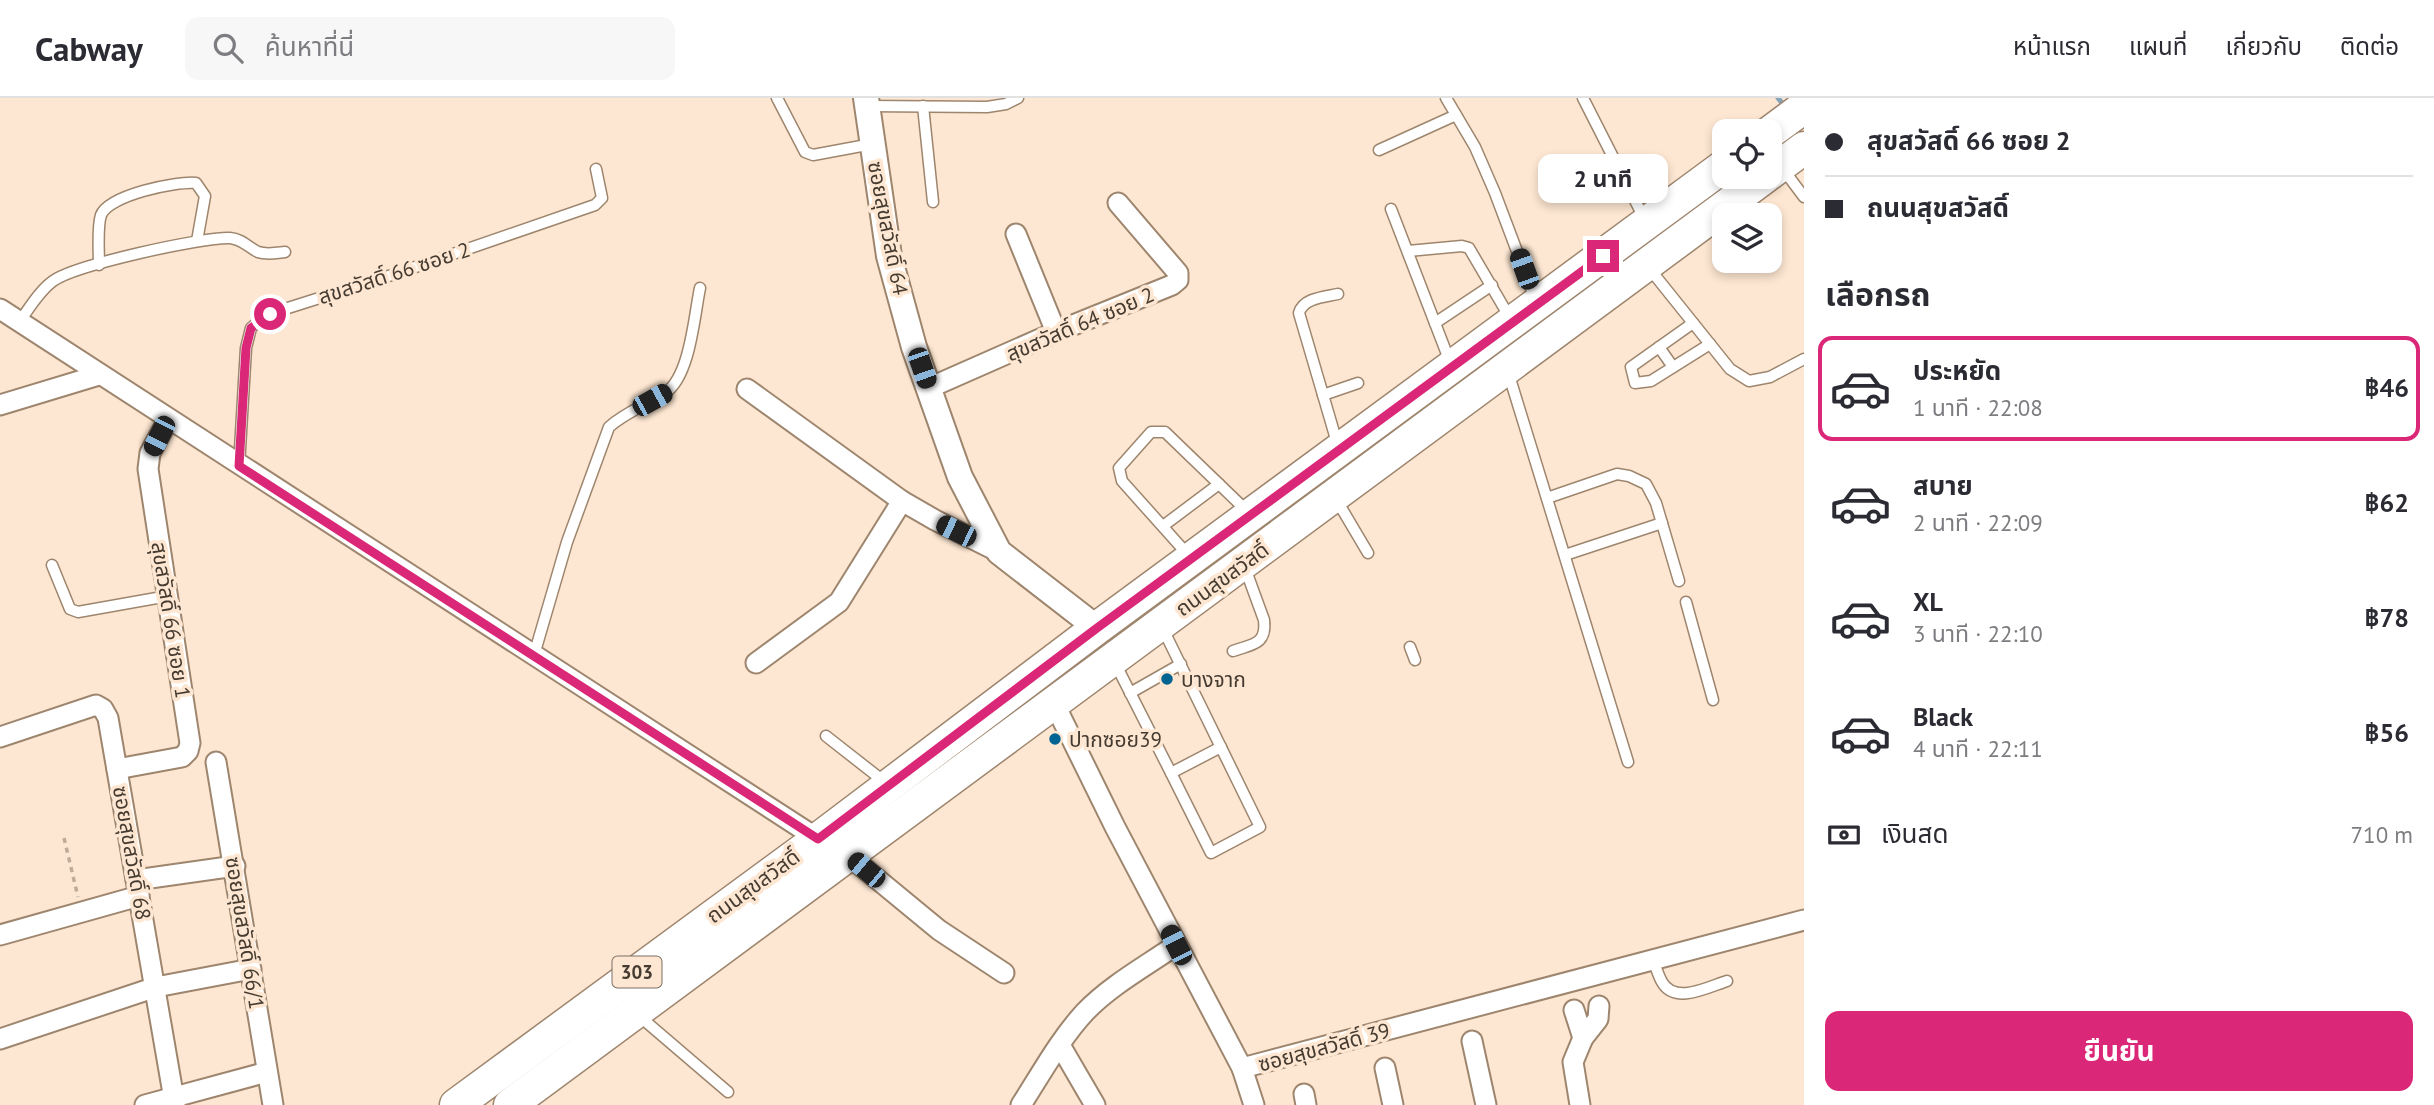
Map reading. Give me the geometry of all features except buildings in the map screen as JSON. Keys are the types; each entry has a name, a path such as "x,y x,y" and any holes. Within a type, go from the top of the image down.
{"main road":[{"path":"1782,122 1799,107"},
{"name":"ถนนสุขสวัสดิ์","path":"456,1105 1712,175"},
{"name":"ถนนสุขสวัสดิ์","path":"515,1103 1749,189"}],"street":[{"name":"ซอยสุขสวัสดิ์ 64","path":"866,102 889,256 914,347 960,477 999,551 1097,628"},
{"name":"สุขสวัสดิ์ 64 ซอย 2","path":"929,388 1172,285 1178,280 1178,273 1118,203"},
{"path":"1016,233 1056,332"},
{"path":"0,309 818,839 939,930 1004,973"},
{"path":"0,405 99,375"},
{"path":"747,389 902,500 935,520 999,551"},
{"name":"สุขสวัสดิ์ 66 ซอย 1","path":"117,769 182,757 188,751 190,743 148,469 150,453 168,420"},
{"path":"756,663 839,602 902,500"},
{"name":"ซอยสุขสวัสดิ์ 39","path":"1054,703 1176,945 1242,1068 1596,991 1653,960 1804,920"},
{"name":"ซอยสุขสวัสดิ์ 68","path":"0,737 96,705 103,709 108,718 175,1100"},
{"name":"ซอยสุขสวัสดิ์ 66/1","path":"216,762 273,1105"},
{"path":"0,936 82,912 137,888 235,866"},
{"path":"1021,1105 1060,1045 1087,1011 1111,990 1176,945"},
{"path":"0,1039 156,987 251,969"},
{"path":"1580,1105 1573,1062 1583,1038 1598,1019 1596,991"},
{"path":"1571,997 1583,1038"},
{"path":"1472,1041 1486,1105"},
{"path":"1060,1045 1095,1105"},
{"path":"1242,1068 1254,1105"},
{"path":"1385,1068 1393,1105"},
{"path":"145,1105 175,1100 267,1072"}],"lane":[{"path":"777,98 805,152 813,155 872,144"},
{"path":"866,102 988,107 1006,104 1018,98"},
{"path":"1446,98 1475,147 1495,192 1525,313"},
{"path":"1583,98 1647,223"},
{"path":"923,106 933,202"},
{"path":"1378,150 1456,115"},
{"name":"สุขสวัสดิ์ 66 ซอย 2","path":"239,466 246,348 251,328 260,320 270,314 594,205 602,198 596,169"},
{"path":"1782,169 1804,197"},
{"path":"99,265 101,216 108,206 124,197 184,182 196,183 205,196 197,241"},
{"path":"1391,209 1452,367"},
{"path":"19,322 53,281 74,271 197,241 234,239 245,242 260,253 285,253"},
{"path":"1408,251 1462,246 1469,248 1492,285 1525,313"},
{"path":"1646,265 1730,369 1749,381 1770,377 1804,359"},
{"path":"1435,323 1492,285"},
{"path":"533,656 567,542 609,427 620,417 676,384 683,368 701,288"},
{"path":"1338,294 1306,302 1299,313 1339,450"},
{"path":"1693,323 1631,367 1635,383 1651,381 1710,344"},
{"path":"1659,348 1673,367"},
{"path":"1507,368 1629,762"},
{"path":"1323,395 1358,383"},
{"path":"1191,559 1122,481 1119,474 1119,468 1151,432 1165,432 1251,515"},
{"path":"1547,498 1617,474 1646,484 1656,503 1679,581"},
{"path":"1163,526 1219,484"},
{"path":"1334,496 1368,553"},
{"path":"1565,555 1662,523"},
{"path":"1233,651 1260,641 1264,637 1265,629 1243,563"},
{"path":"52,565 70,609 78,612 168,596"},
{"path":"1686,602 1713,700"},
{"path":"1113,659 1211,853 1261,827 1161,624"},
{"path":"1410,647 1415,660"},
{"path":"1130,693 1181,664"},
{"path":"826,736 889,785"},
{"path":"1171,773 1221,747"},
{"path":"1653,960 1662,982 1675,992 1688,993 1727,981"},
{"path":"635,1013 728,1092"}],"path":[{"path":"64,838 82,912"}],"waterway":[{"path":"1778,98 1782,103"}],"place":[{"name":"บางจาก","path":"1167,679"},
{"name":"ปากซอย39","path":"1055,739"}],"route":[{"path":"270,314 251,328 246,348 239,466 818,839 1097,628 1603,256"}]}
